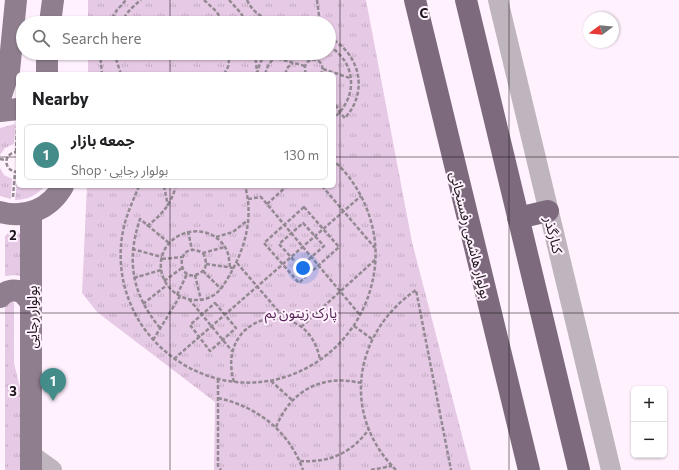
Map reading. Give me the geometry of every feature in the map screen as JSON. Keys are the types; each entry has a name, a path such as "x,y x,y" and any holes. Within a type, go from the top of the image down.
{"highway":[{"name":"بولوار هاشمی رفسنجانی","path":"415,0 529,470"},
{"path":"466,0 579,470"},
{"path":"518,218 548,211"}],"main road":[{"path":"0,99 9,71 16,0"},
{"path":"51,16 53,0"},
{"path":"47,60 47,72"},
{"path":"0,111 16,109"},
{"path":"14,213 41,209 51,202 62,188"},
{"name":"بولوار رجایی","path":"14,213 31,307 31,463"},
{"path":"0,297 5,292 10,290 22,292 30,301 31,307"}],"street":[{"name":"کنارگذر","path":"498,0 611,470"},
{"path":"31,463 52,470"}],"path":[{"path":"113,16 126,0"},
{"path":"124,16 133,6 141,0"},
{"path":"204,0 219,16"},
{"path":"229,0 243,16"},
{"path":"247,0 261,16"},
{"path":"317,0 319,16"},
{"path":"336,41 349,54 356,69 358,81 356,98 345,118 340,113 336,105"},
{"path":"336,51 346,63 351,79 350,94 344,107 336,116"},
{"path":"101,60 102,72"},
{"path":"116,60 120,72"},
{"path":"225,72 229,60"},
{"path":"256,60 257,72"},
{"path":"258,72 262,60"},
{"path":"266,72 271,60"},
{"path":"280,60 305,66"},
{"path":"306,72 305,66 310,60 317,60 322,66 323,70 327,72"},
{"path":"286,72 288,67 293,63"},
{"path":"336,75 351,79"},
{"path":"14,213 16,172 7,166 6,160 11,153 16,152"},
{"path":"0,159 6,160"},
{"path":"138,188 127,215 122,232 120,249 123,281 134,312 142,326 153,340 174,359 190,369 218,379 234,382 252,383 271,381 298,373 320,360 337,347 354,326 370,293 374,278 376,259 372,226 361,196 350,178 336,162"},
{"path":"164,188 168,206"},
{"path":"147,226 159,217 168,206 175,188"},
{"path":"230,267 229,257 225,248 215,237 202,231 188,231 174,238 169,243 162,258 161,270 164,281 167,285 178,296 189,300 201,300 215,294 221,289 237,263 243,249 248,220 248,199 245,188"},
{"path":"267,204 285,188"},
{"path":"324,188 375,248"},
{"path":"174,359 361,196"},
{"path":"248,199 261,198 267,204 360,315"},
{"path":"304,207 323,229 339,247 299,283 264,243 304,207"},
{"path":"160,328 143,304 134,278 132,249 140,219 169,243"},
{"path":"215,237 233,232 248,220"},
{"path":"303,223 315,236 324,246 300,267 279,244 303,223"},
{"path":"188,231 192,250"},
{"path":"203,253 225,248"},
{"path":"132,249 162,258 182,257"},
{"path":"192,250 198,250 203,253 206,258 206,264 203,271 195,275 187,274 182,268 182,257 192,250"},
{"path":"301,327 376,259"},
{"path":"237,263 286,320"},
{"path":"206,264 234,268"},
{"path":"164,281 182,268"},
{"path":"134,278 161,270"},
{"path":"203,271 221,289"},
{"path":"153,340 178,296 187,274"},
{"path":"195,275 201,300"},
{"path":"143,304 167,285"},
{"path":"396,470 375,443 369,430 363,407 361,383 363,368 372,339 386,316 405,297 416,290 451,470"},
{"path":"189,300 232,351"},
{"path":"215,304 224,314 236,328 210,351 190,325 215,304"},
{"path":"234,382 230,361 232,351 240,336 253,324 269,319 286,320 301,327 309,333 319,350 320,360"},
{"path":"354,326 372,339"},
{"path":"218,379 218,466 221,470"},
{"path":"276,427 280,417 292,400 304,390 319,383 340,380 361,383"},
{"path":"271,381 292,400"},
{"path":"218,398 243,406 266,418 285,437 300,461 303,470"},
{"path":"300,461 320,461 339,456 356,445 369,430"},
{"path":"371,470 392,466"}],"green space":[{"name":"پارک زیتون بم","path":"88,0 366,0 412,242 471,470 214,470 215,402 97,312 82,293 87,188 336,188 336,72 88,72 88,60 336,60 336,16 88,16"},
{"path":"15,124 14,144 5,148 0,155 0,128"},
{"path":"0,168 4,175 12,179 11,199 0,196"},
{"path":"16,188 43,188 32,196 15,200"},
{"path":"10,231 17,231 22,236 22,276 5,276 5,236"},
{"path":"13,300 14,363 22,396 22,470 5,470 5,304"}],"place":[{"name":"جمعه بازار","path":"53,401"}]}
